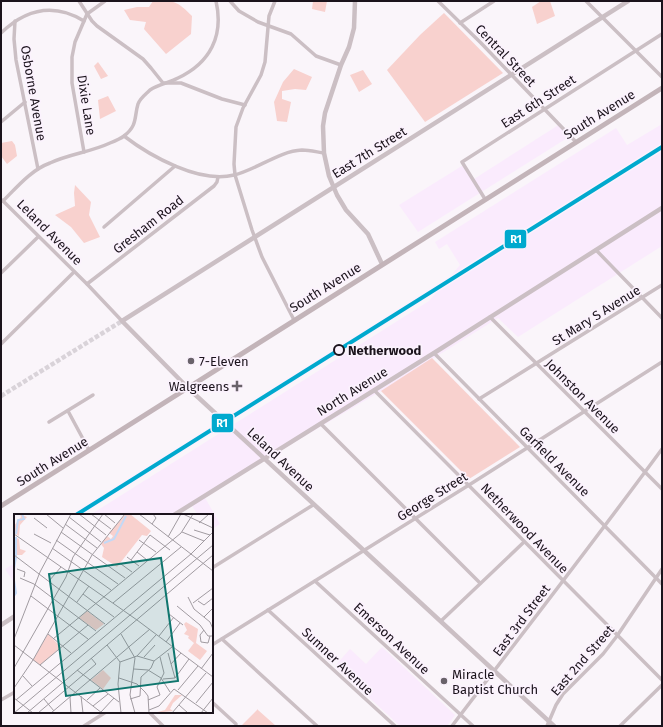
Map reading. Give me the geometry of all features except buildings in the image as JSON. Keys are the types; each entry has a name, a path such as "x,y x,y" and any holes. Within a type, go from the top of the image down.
{"main road":[{"name":"South Avenue","path":"1,506 662,88"}],"street":[{"path":"79,1 92,21 102,30 143,59 163,83"},
{"path":"87,14 105,1"},
{"path":"2,200 38,169 57,160 96,149 124,136 132,128 136,120 140,99 163,83 175,80 191,71 201,63 209,52 215,40 218,28 216,1"},
{"path":"230,1 246,16 291,34 316,56 341,65"},
{"path":"275,1 268,16 265,62 261,75 245,105 236,127 234,175 262,257 294,320"},
{"path":"355,1 354,28 349,47 341,65 325,113 323,126 324,153 327,170 333,188 346,210 368,234 382,264"},
{"name":"Central Street","path":"438,1 576,142"},
{"path":"460,23 494,1"},
{"path":"586,1 662,77"},
{"name":"East 7th Street","path":"122,321 254,236 333,188 628,1"},
{"path":"1,33 15,20 29,14 48,10 67,13 84,21"},
{"name":"Dixie Lane","path":"84,152 71,71 75,42 87,14"},
{"name":"Osborne Avenue","path":"15,20 14,39 16,60 38,169"},
{"name":"East 6th Street","path":"485,200 462,162 662,34"},
{"path":"163,83 181,83 222,99 245,105"},
{"path":"1,122 25,102"},
{"path":"124,136 150,155 175,166 218,177 234,175 291,152 303,150 324,153"},
{"path":"104,227 175,166"},
{"name":"Gresham Road","path":"87,284 214,186 218,177"},
{"name":"Leland Avenue","path":"2,200 87,284 188,388 313,505 441,621 548,724 554,726"},
{"name":"North Avenue","path":"176,514 434,353 662,208"},
{"path":"1,273 38,237"},
{"path":"596,250 662,318"},
{"path":"1,344 74,272"},
{"name":"St Mary S Avenue","path":"479,399 662,285"},
{"name":"Johnston Avenue","path":"490,317 662,489"},
{"name":"Garfield Avenue","path":"434,353 662,584"},
{"name":"George Street","path":"213,644 469,485 662,362"},
{"name":"Netherwood Avenue","path":"374,390 662,680"},
{"path":"49,422 93,395"},
{"path":"68,411 89,450"},
{"path":"321,424 480,583"},
{"name":"East 3rd Street","path":"452,726 662,450"},
{"path":"213,567 313,505"},
{"path":"441,621 524,542"},
{"name":"East 2nd Street","path":"548,724 556,705 563,694 603,654 617,636 662,569"},
{"name":"Emerson Avenue","path":"315,580 473,726"},
{"name":"Sumner Avenue","path":"268,610 395,726"},
{"path":"1,625 14,617"},
{"path":"222,639 317,726"},
{"path":"620,726 662,685"},
{"path":"1,700 14,693"},
{"path":"213,703 236,724"},
{"path":"84,726 104,713"},
{"path":"150,713 163,726"}],"shaded area":[{"path":"153,1 175,2 192,16 191,34 166,54 144,29 146,22 130,20 124,10 137,7 149,7"},
{"path":"313,1 327,1 325,12 312,9"},
{"path":"541,1 550,1 555,16 537,24 532,7"},
{"path":"444,13 503,73 425,122 387,70 420,35"},
{"path":"98,62 108,76 101,79 94,66"},
{"path":"294,69 312,77 306,90 295,89 282,91 282,99 291,102 287,122 277,121 274,102 283,82"},
{"path":"363,70 372,84 359,92 350,75"},
{"path":"108,96 116,111 100,119 98,100"},
{"path":"560,124 572,135 418,232 399,205 465,164 474,179"},
{"path":"662,124 662,246 518,337 498,318 381,391 204,496 220,524 213,528 213,514 197,514 190,503 173,514 92,514 429,301 460,265 447,244 439,249 435,242 616,128 627,145"},
{"path":"12,141 15,145 17,156 7,164 1,156 1,143"},
{"path":"75,185 91,202 89,215 100,237 84,243 71,227 55,215 75,206"},
{"path":"432,358 520,447 469,479 381,391"},
{"path":"14,564 14,582 5,569"},
{"path":"382,647 455,715 447,726 400,726 335,666 350,649 366,664"},
{"path":"258,710 276,726 241,726"}],"tunnel":[{"path":"1,396 122,321"}],"transit line":[{"name":"R1","path":"78,514 662,147"}],"place":[{"name":"Netherwood","path":"339,350"},
{"name":"7-Eleven","path":"191,361"},
{"name":"Walgreens","path":"237,386"},
{"name":"Miracle Baptist Church","path":"444,681"}]}
